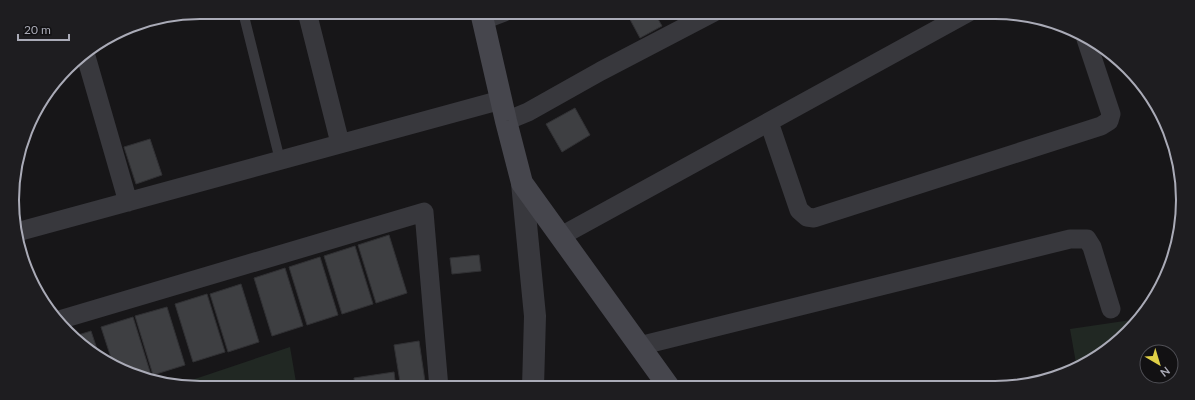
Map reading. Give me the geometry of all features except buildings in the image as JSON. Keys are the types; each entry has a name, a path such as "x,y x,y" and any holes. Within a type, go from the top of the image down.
{"main road":[{"path":"483,19 522,183 665,381"}],"street":[{"path":"309,19 340,143"},
{"path":"506,121 528,112 701,19"},
{"path":"560,236 956,19"},
{"path":"769,122 799,210 807,217 814,218 1101,126 1109,121 1111,114 1088,44"},
{"path":"87,59 128,202"},
{"path":"22,231 501,100"},
{"path":"522,183 536,316 532,381"},
{"path":"64,319 424,212 438,381"},
{"path":"639,346 1070,239 1087,239 1092,247 1110,309"}],"lane":[{"path":"244,19 280,160"}],"shaded area":[{"path":"1130,320 1105,344 1086,357 1076,362 1070,329"},
{"path":"290,347 296,381 200,381 189,381"}]}
